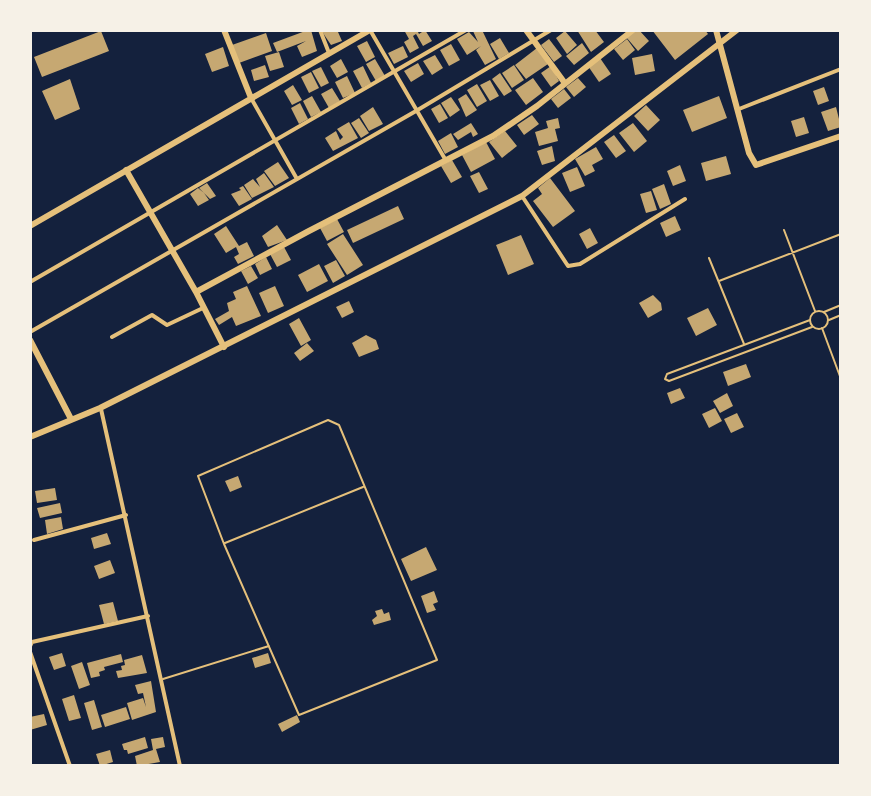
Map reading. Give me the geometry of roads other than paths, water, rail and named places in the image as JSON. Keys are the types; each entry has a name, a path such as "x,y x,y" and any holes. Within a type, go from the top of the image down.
{"street":[{"path":"224,30 251,98 298,180"},
{"path":"320,30 329,53"},
{"path":"30,226 370,30 445,160"},
{"path":"30,282 466,30"},
{"path":"526,30 564,82"},
{"path":"30,332 298,180 551,30"},
{"path":"196,292 493,136 537,106 633,30"},
{"path":"716,30 749,153 756,165 841,136"},
{"path":"30,437 100,408 522,196 737,30"},
{"path":"739,109 841,69"},
{"path":"126,170 224,347"},
{"path":"522,196 568,266 580,264 685,199"},
{"path":"112,337 152,315 167,325 203,308"},
{"path":"30,340 71,419"},
{"path":"100,408 180,766"},
{"path":"34,540 126,515"},
{"path":"30,646 32,642 148,616"},
{"path":"30,652 70,766"}],"lane":[{"path":"784,230 815,311 810,320 667,374 665,379 669,381 812,327 822,328"},
{"path":"719,281 841,234"},
{"path":"709,258 744,345"},
{"path":"815,311 823,312 841,305"},
{"path":"823,312 828,321"},
{"path":"822,328 841,315"},
{"path":"810,320 812,327"},
{"path":"822,328 841,379"},
{"path":"328,420 339,425 364,486 437,660 299,715 224,544 199,475 328,420"},
{"path":"224,544 364,486"},
{"path":"163,679 270,646"}]}
